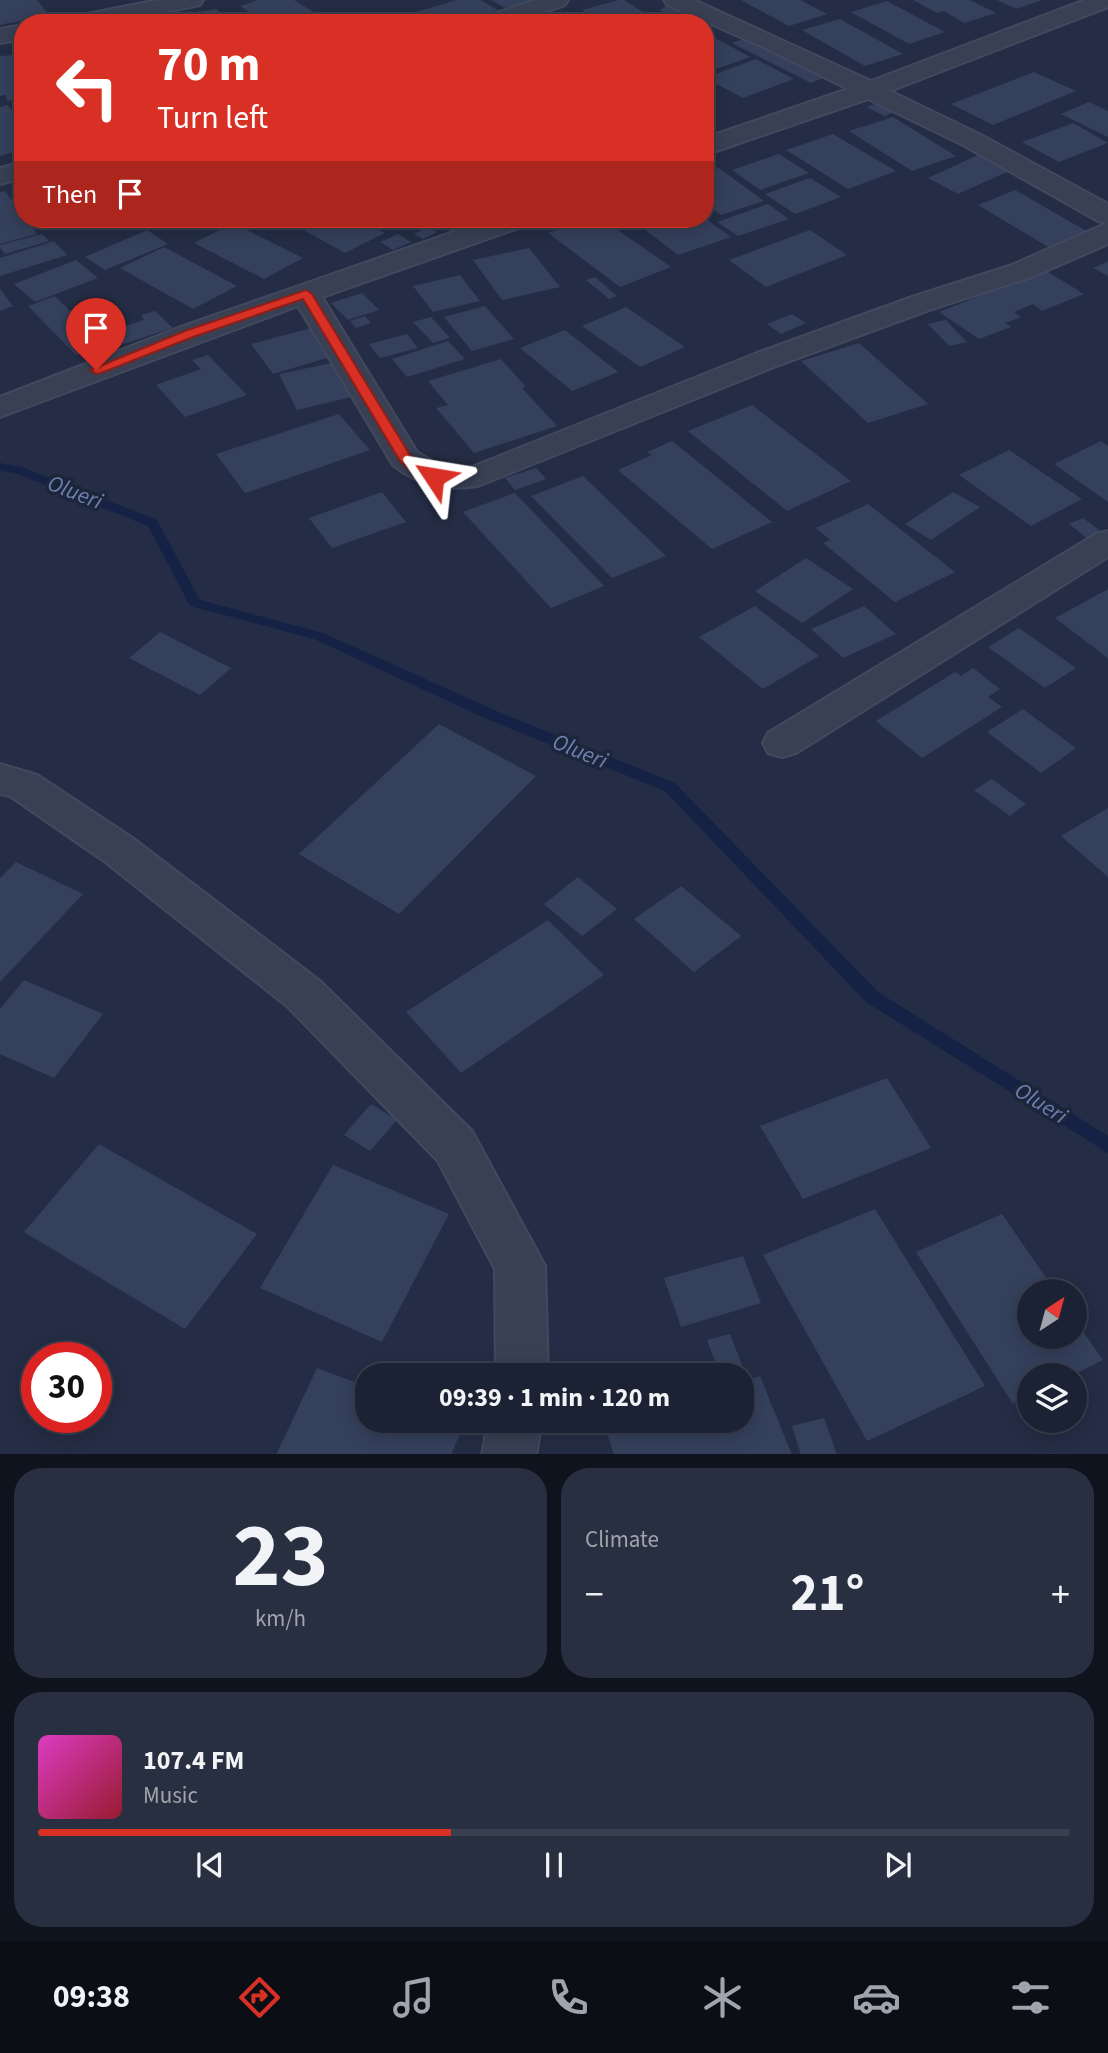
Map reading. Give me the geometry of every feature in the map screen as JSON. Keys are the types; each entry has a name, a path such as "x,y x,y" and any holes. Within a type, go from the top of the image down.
{"street":[{"path":"122,14 192,0"},
{"path":"516,14 557,0"},
{"path":"676,0 708,14"},
{"path":"714,144 1105,0"},
{"path":"1076,12 1108,24"},
{"path":"714,17 972,140 1108,215"},
{"path":"0,408 189,334 492,228"},
{"path":"306,294 405,458 418,470 451,480 478,476 768,359 922,303 1021,271 1095,240 1108,231"},
{"path":"782,743 1108,542"},
{"path":"0,779 23,785 119,850 304,993 455,1146 520,1266 522,1363"},
{"path":"509,1454 513,1433"}],"building":[{"path":"0,0 37,0 48,14 14,14 14,22 0,25"},
{"path":"258,0 294,0 317,14 252,14 240,6"},
{"path":"457,0 480,0 498,10 485,14 410,14"},
{"path":"491,0 527,0 528,1 505,8"},
{"path":"624,0 646,14 588,14 582,10"},
{"path":"741,0 800,0 827,14 789,26"},
{"path":"913,0 970,0 996,13 964,23 944,11 937,13"},
{"path":"997,0 1042,0 1016,9"},
{"path":"887,1 945,32 909,44 851,12"},
{"path":"669,5 690,14 669,14 659,10"},
{"path":"217,9 220,14 191,14"},
{"path":"840,19 903,54 865,66 802,30"},
{"path":"715,38 750,57 714,70"},
{"path":"744,39 823,78 811,83 732,43"},
{"path":"13,55 14,100 7,101 6,95 0,96 0,56"},
{"path":"756,59 794,79 743,98 714,83 714,75"},
{"path":"1034,72 1076,91 993,125 951,104"},
{"path":"879,102 897,111 885,116 866,107"},
{"path":"1089,102 1108,111 1108,137 1061,114"},
{"path":"7,105 14,112 14,152 0,156 0,107"},
{"path":"893,117 956,156 912,171 849,131"},
{"path":"1073,123 1108,143 1059,162 1022,142"},
{"path":"833,134 896,171 848,189 786,150"},
{"path":"779,154 809,173 760,190 732,170"},
{"path":"978,155 1009,171 958,194 928,178"},
{"path":"719,168 764,201 721,215 714,210 714,169"},
{"path":"810,178 841,197 795,214 765,194"},
{"path":"1015,190 1088,232 1050,248 978,205"},
{"path":"5,191 14,203 14,228 33,228 37,234 0,244 0,192"},
{"path":"768,204 789,219 738,236 717,222"},
{"path":"714,225 731,237 678,255 643,228 714,228"},
{"path":"223,228 243,228 303,258 264,279 194,243"},
{"path":"300,228 376,228 385,233 345,253"},
{"path":"426,228 437,232 423,239 414,234"},
{"path":"445,228 463,228 450,232"},
{"path":"562,228 615,228 671,267 620,287 548,233"},
{"path":"147,230 168,244 105,270 85,257"},
{"path":"810,230 847,255 766,287 729,260"},
{"path":"42,234 49,241 5,254 0,248 0,245"},
{"path":"398,234 411,242 393,250 380,242"},
{"path":"54,241 67,255 0,276 0,258"},
{"path":"164,247 237,286 193,309 120,268"},
{"path":"529,248 560,287 502,300 473,260"},
{"path":"76,260 98,278 35,302 14,284"},
{"path":"1108,261 1108,276 1093,268 1098,266"},
{"path":"1045,270 1084,294 1042,311 1033,304 1014,312 1021,317 1005,323 1011,327 979,339 939,312"},
{"path":"460,275 480,301 433,312 413,286"},
{"path":"595,277 617,296 609,299 586,280"},
{"path":"0,289 13,306 0,311"},
{"path":"362,293 379,310 348,320 331,303"},
{"path":"55,296 103,344 76,355 28,306"},
{"path":"485,306 514,339 472,351 444,317"},
{"path":"626,307 685,347 640,367 582,326"},
{"path":"155,311 173,328 123,344 112,330 144,320 141,315"},
{"path":"792,314 806,323 781,334 767,324"},
{"path":"365,316 371,323 356,328 350,321"},
{"path":"431,317 450,338 433,343 413,322"},
{"path":"946,320 967,342 949,346 928,324"},
{"path":"315,327 337,355 273,374 251,344"},
{"path":"565,330 618,372 572,391 520,348"},
{"path":"407,334 418,348 380,358 369,344"},
{"path":"448,341 465,359 407,377 392,359"},
{"path":"859,343 928,404 868,423 801,361"},
{"path":"208,355 247,395 185,417 156,385 201,369 192,360"},
{"path":"501,359 526,387 522,388 557,426 474,453 436,408 448,405 428,381"},
{"path":"341,361 360,395 297,410 279,374"},
{"path":"752,405 851,481 787,511 688,431"},
{"path":"339,414 370,450 245,493 216,454"},
{"path":"672,441 772,522 712,549 618,470 652,455 647,452"},
{"path":"1101,441 1108,446 1108,502 1054,464"},
{"path":"1009,450 1082,499 1031,526 959,475"},
{"path":"536,468 546,479 515,490 505,478"},
{"path":"583,476 666,556 612,578 531,496"},
{"path":"382,492 406,522 332,548 309,518"},
{"path":"953,492 980,507 931,540 905,524"},
{"path":"515,493 604,586 551,608 463,512"},
{"path":"868,504 955,572 895,602 823,543 830,540 816,528"},
{"path":"1083,518 1102,532 1088,539 1069,524"},
{"path":"806,558 853,589 802,623 755,591"},
{"path":"1108,589 1108,658 1055,618"},
{"path":"755,606 819,656 763,689 699,637"},
{"path":"864,606 896,634 843,658 811,629"},
{"path":"1019,628 1076,668 1045,688 988,647"},
{"path":"160,632 231,668 200,695 129,658"},
{"path":"973,668 1000,689 988,697 1002,707 922,758 876,721 955,672 961,676"},
{"path":"1023,709 1076,748 1041,773 987,732"},
{"path":"439,724 536,776 399,914 299,854"},
{"path":"992,779 1026,804 1010,816 974,790"},
{"path":"1108,808 1108,877 1061,836"},
{"path":"16,862 83,894 0,982 0,878"},
{"path":"578,877 617,909 582,936 544,904"},
{"path":"681,886 741,936 694,972 634,919"},
{"path":"548,920 604,975 461,1073 406,1012"},
{"path":"24,980 103,1014 54,1078 0,1054 0,1009"},
{"path":"887,1078 931,1148 803,1199 760,1126"},
{"path":"371,1104 397,1120 370,1151 344,1135"},
{"path":"99,1144 257,1234 185,1329 24,1232"},
{"path":"333,1165 449,1214 382,1342 260,1288"},
{"path":"875,1209 985,1386 867,1441 763,1255"},
{"path":"1002,1214 1047,1279 1017,1279 1017,1349 1087,1349 1087,1337 1103,1360 1087,1368 1087,1363 1017,1363 1017,1402 1013,1404 916,1252"},
{"path":"743,1256 761,1303 681,1327 664,1278"},
{"path":"730,1334 741,1363 716,1363 707,1340"},
{"path":"317,1368 355,1382 355,1433 460,1433 451,1454 276,1454"},
{"path":"760,1376 792,1454 614,1454 607,1433 754,1433 754,1378"},
{"path":"824,1418 837,1454 801,1454 792,1426"}],"waterway":[{"name":"Olueri","path":"0,467 18,470 153,523 195,603 318,636 494,716 670,787 872,997 1108,1145"}],"route":[{"path":"96,370 189,334 306,294 405,458 418,470 434,477"}]}
